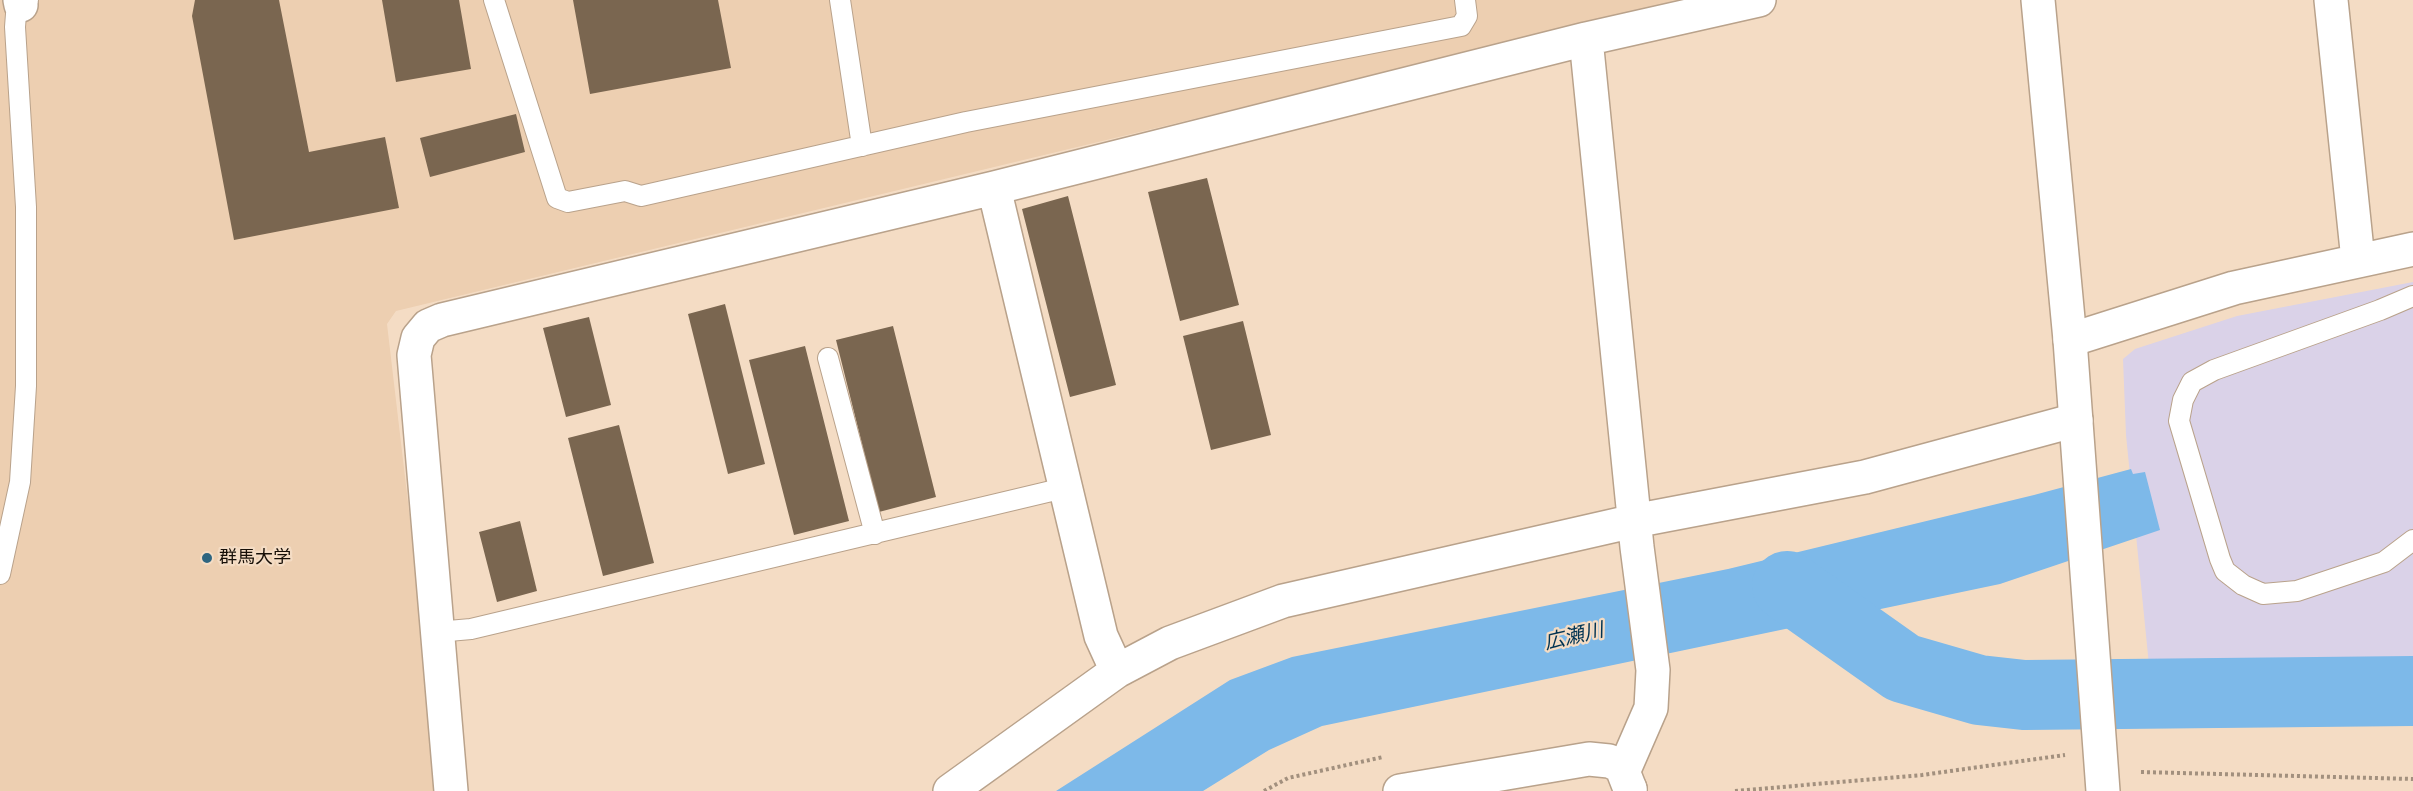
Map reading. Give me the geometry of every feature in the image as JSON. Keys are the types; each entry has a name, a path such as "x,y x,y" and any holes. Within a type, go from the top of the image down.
{"street":[{"path":"2038,0 2070,340 2103,791"},
{"path":"2331,0 2358,260"},
{"path":"451,791 414,355 418,338 428,326 442,320 994,188 1586,39 1752,1"},
{"path":"1586,39 1636,534 1653,670 1651,708 1628,783"},
{"path":"994,188 1101,636 1117,671"},
{"path":"2070,340 2234,288 2358,260 2412,252"},
{"path":"950,791 1117,671 1170,643 1283,601 1636,534 1865,477 2077,435"},
{"path":"1400,791 1589,759 1609,761 1628,783"}],"lane":[{"path":"494,0 557,198 568,202 625,191 641,196 966,122 1461,26 1467,16 1465,0"},
{"path":"840,0 862,146"},
{"path":"0,574 20,482 26,386 26,207 15,27 16,14 23,2"},
{"path":"2413,296 2214,370 2192,382 2183,400 2179,421 2220,559 2225,571 2243,585 2264,594 2297,591 2384,562 2413,540"},
{"path":"828,358 875,534"},
{"path":"437,632 471,629 1064,488"}],"path":[{"path":"1735,791 1922,775 2098,745"},
{"path":"2141,772 2413,779"}],"shaded area":[{"name":"群馬大学","path":"0,0 1688,0 396,311 387,324 442,791 0,791"},
{"path":"2413,282 2413,660 2149,665 2126,435 2123,359 2135,349 2237,316"}],"water":[{"name":"広瀬川","path":"2131,469 2133,474 2145,472 2160,530 2000,584 1322,726 1269,750 1203,791 1056,791 1230,680 1292,657 1728,569 2034,495"}],"building":[{"path":"195,0 279,0 309,152 385,137 399,208 234,240 192,16"},
{"path":"382,0 459,0 471,69 396,82"},
{"path":"573,0 718,0 731,68 590,94"},
{"path":"516,114 525,152 430,177 420,138"},
{"path":"1207,178 1239,305 1180,321 1148,192"},
{"path":"1068,196 1116,385 1070,397 1022,209"},
{"path":"725,304 765,464 728,474 688,314"},
{"path":"589,317 611,405 566,417 543,328"},
{"path":"1243,321 1271,435 1211,450 1183,336"},
{"path":"893,326 936,497 879,512 836,340"},
{"path":"805,346 849,521 794,535 749,360"},
{"path":"619,425 654,563 603,576 568,438"},
{"path":"520,521 537,591 497,602 479,532"}],"waterway":[{"path":"1787,586 1903,668 1979,690 2024,695 2413,691"}],"place":[{"name":"群馬大学","path":"207,558"}]}
